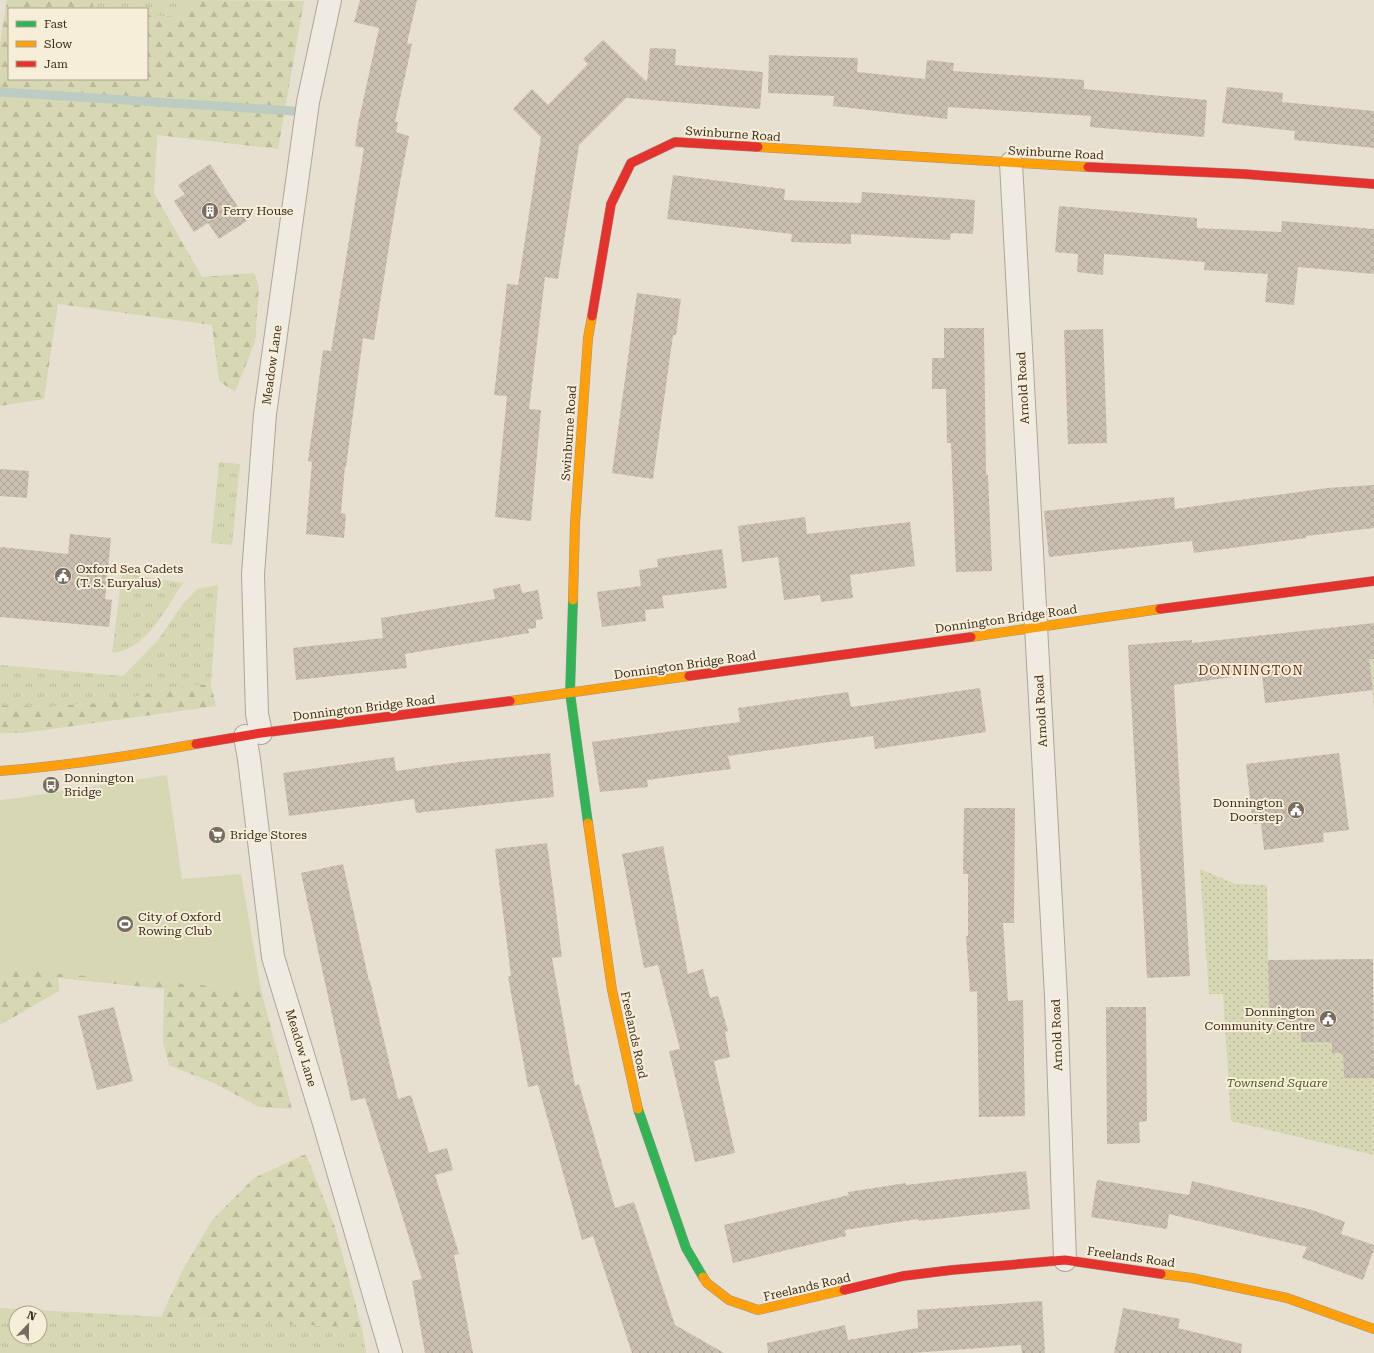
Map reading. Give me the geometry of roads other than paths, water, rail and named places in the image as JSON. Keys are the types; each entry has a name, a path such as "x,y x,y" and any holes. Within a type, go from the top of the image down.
{"street":[{"name":"Meadow Lane","path":"330,0 308,102 265,414 253,574 257,714 249,759 273,956 391,1353"},
{"name":"Swinburne Road","path":"570,693 576,523 588,338 611,204 631,163 675,142 1011,163 1244,174 1374,184"},
{"name":"Arnold Road","path":"1011,163 1056,996 1065,1260"},
{"name":"Donnington Bridge Road","path":"0,771 36,768 253,735 570,693 1036,628 1197,603 1374,581"},
{"name":"Freelands Road","path":"570,693 612,990 636,1102 686,1248 707,1283 729,1300 758,1310 903,1276 1065,1260 1192,1278 1287,1298 1374,1329"}],"waterway":[{"path":"0,92 293,111"}],"place":[{"name":"Ferry House","path":"210,211"},
{"name":"Oxford Sea Cadets (T. S. Euryalus)","path":"63,576"},
{"name":"Donnington Bridge","path":"51,785"},
{"name":"Donnington Doorstep","path":"1296,810"},
{"name":"Bridge Stores","path":"217,835"},
{"name":"City of Oxford Rowing Club","path":"125,924"},
{"name":"Donnington Community Centre","path":"1328,1019"}],"district":[{"name":"DONNINGTON","path":"1251,670"}],"park label":[{"name":"Townsend Square","path":"1277,1083"}]}
